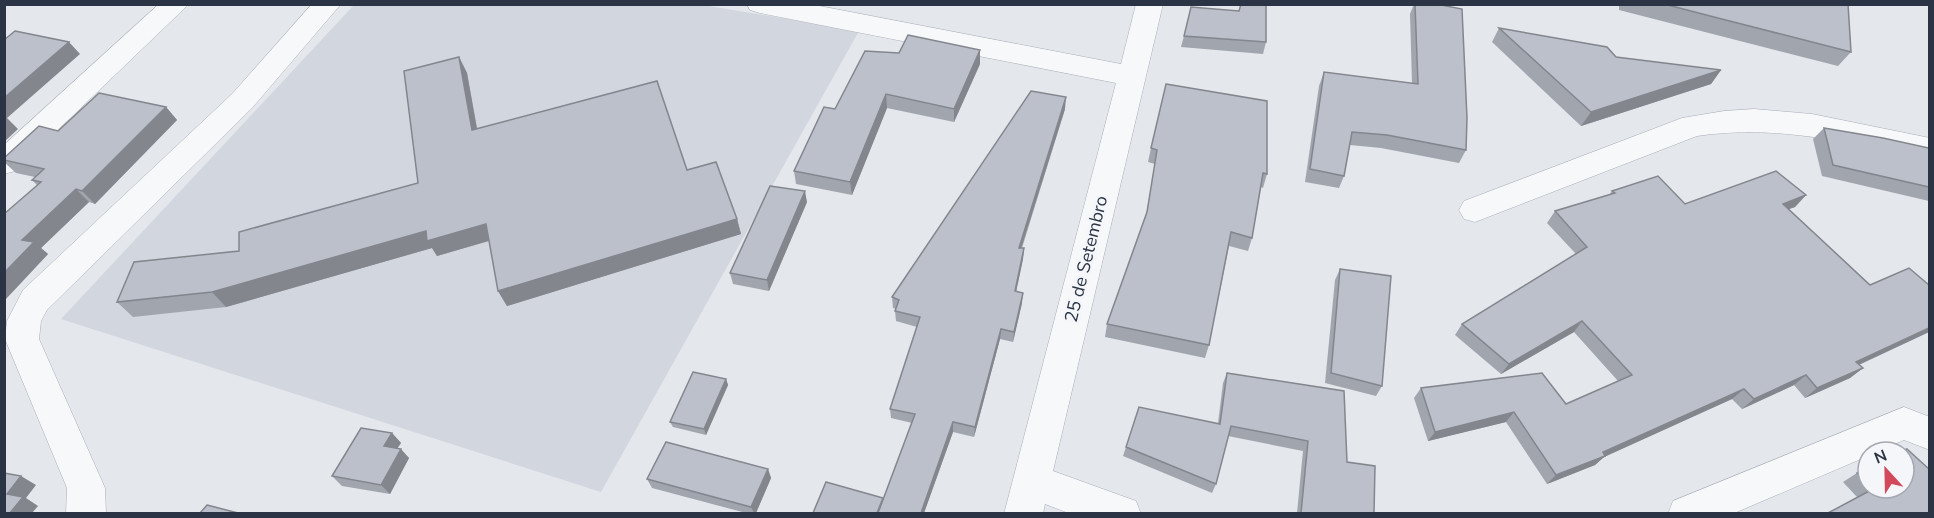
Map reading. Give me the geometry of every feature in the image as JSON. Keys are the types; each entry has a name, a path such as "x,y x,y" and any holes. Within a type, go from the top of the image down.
{"street":[{"path":"4,163 176,4"},
{"path":"86,513 86,488 21,339 24,321 35,300 242,101 328,4"},
{"path":"760,4 1131,76"},
{"name":"25 de Setembro","path":"1027,497 1150,4"},
{"path":"1475,210 1693,126 1714,122 1738,119 1798,122 1929,149"},
{"path":"1687,513 1921,421"},
{"path":"1027,497 1122,513"}],"shaded area":[{"path":"354,5 703,5 859,31 601,492 61,319"}],"building":[{"path":"1241,4 1266,4 1266,42 1184,36 1191,7 1239,11"},
{"path":"1415,4 1436,4 1462,9 1467,118 1466,150 1387,135 1352,132 1344,176 1310,169 1324,72 1418,84"},
{"path":"1664,4 1848,4 1851,52 1714,17"},
{"path":"1499,28 1607,47 1616,57 1721,70 1591,112"},
{"path":"15,31 69,42 4,98 4,40"},
{"path":"908,35 980,50 954,109 886,94 850,182 794,171 824,107 835,109 865,51 899,53"},
{"path":"459,57 472,130 657,81 687,170 716,162 737,219 498,291 486,224 427,241 426,231 212,292 117,302 134,262 239,251 239,232 418,183 404,71"},
{"path":"1166,84 1267,101 1267,174 1263,173 1252,238 1231,232 1209,345 1107,324 1147,212 1157,150 1151,148"},
{"path":"1031,91 1066,97 1019,248 1024,248 1015,291 1023,293 1014,332 1001,329 975,427 953,422 921,513 878,513 915,414 890,409 920,317 895,311 899,300 892,297"},
{"path":"99,93 166,107 82,191 76,189 22,240 34,242 4,273 4,214 41,182 32,180 44,169 4,160 4,158 39,126 58,131"},
{"path":"1824,128 1929,148 1929,187 1833,165"},
{"path":"1776,171 1806,195 1783,204 1870,285 1909,268 1929,285 1929,328 1856,362 1863,368 1817,388 1806,375 1754,399 1744,389 1603,452 1605,456 1556,475 1514,412 1435,432 1421,388 1542,373 1566,404 1632,375 1582,321 1509,364 1462,324 1587,247 1555,211 1615,193 1612,191 1658,176 1685,204"},
{"path":"770,186 805,191 767,280 730,273"},
{"path":"1340,269 1391,276 1382,386 1331,373"},
{"path":"693,372 726,379 704,429 670,422"},
{"path":"1227,373 1344,391 1347,462 1375,466 1374,513 1301,513 1308,441 1231,426 1216,484 1126,447 1139,407 1220,424"},
{"path":"361,428 392,433 384,446 401,449 381,485 332,476"},
{"path":"666,442 768,469 751,507 647,479"},
{"path":"1916,457 1929,469 1929,513 1828,513 1856,498 1856,500 1916,500"},
{"path":"4,473 21,476 7,494 23,497 10,513 4,513"},
{"path":"826,482 883,498 877,513 813,513"},
{"path":"207,505 238,513 200,513"}]}
